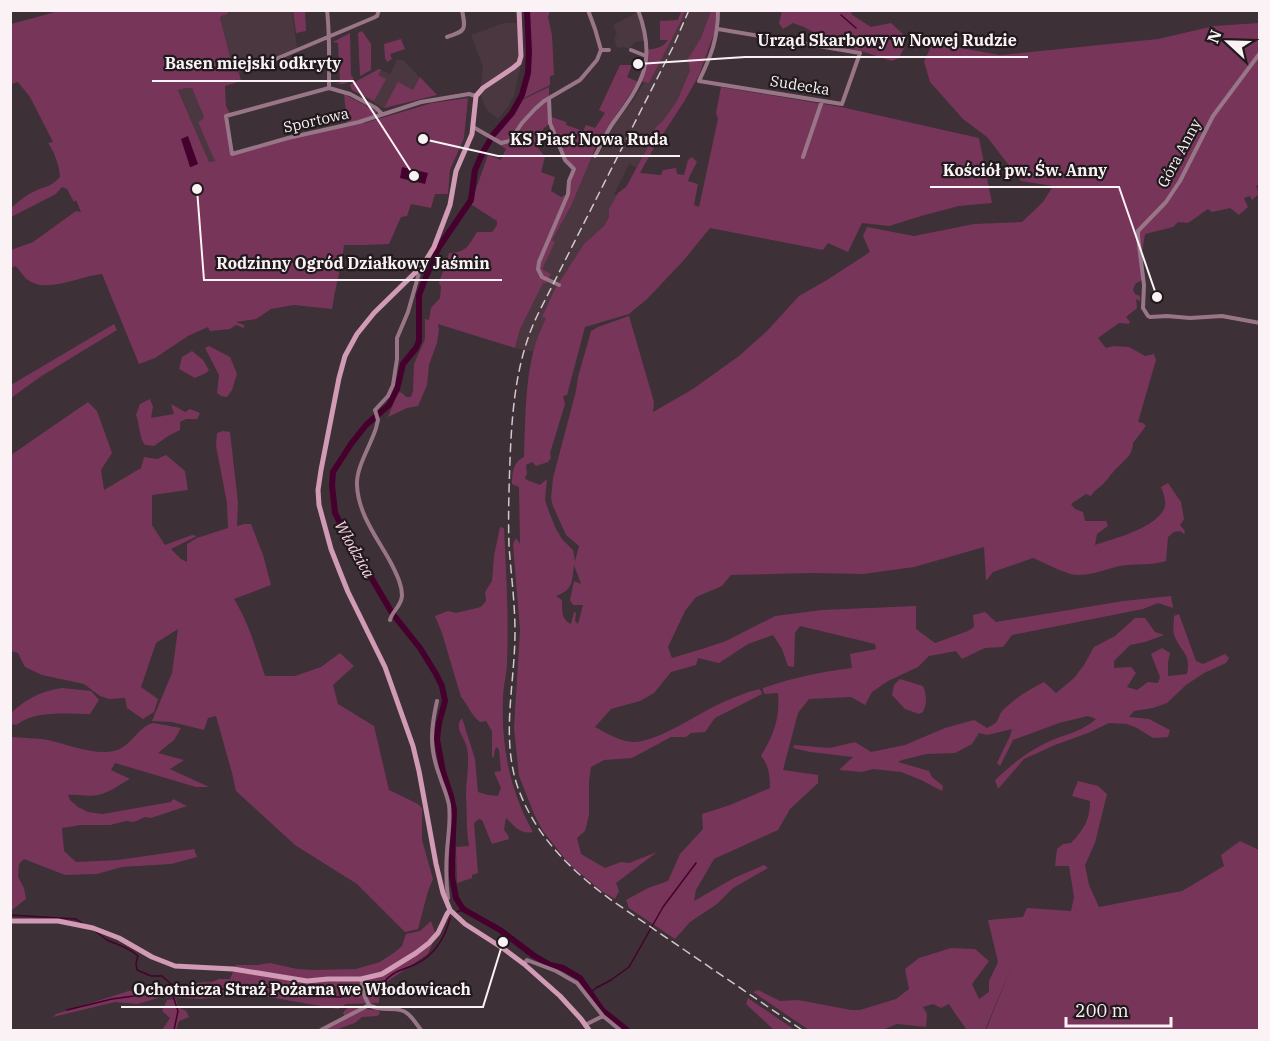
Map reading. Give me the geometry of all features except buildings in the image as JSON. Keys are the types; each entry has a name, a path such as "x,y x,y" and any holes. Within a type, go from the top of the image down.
{"street":[{"path":"327,10 330,33 328,38 329,88 350,94 376,108 382,114"},
{"path":"271,61 377,16 379,10"},
{"path":"447,37 465,29 462,10"},
{"path":"448,898 436,864 413,746 391,684 348,592 331,549 319,505 318,489 339,378 348,348 374,313 423,265 434,247 450,205 456,171 472,134 476,96 483,88 519,63 521,56 519,10"},
{"path":"473,127 501,143 510,141 527,118 544,101 584,76 597,60 601,50 588,10"},
{"path":"595,156 645,72 647,46 644,25 638,10"},
{"path":"718,10 718,29"},
{"name":"Sudecka","path":"718,29 860,52 842,104 699,81 709,62 718,29"},
{"path":"601,50 609,50"},
{"path":"631,50 646,56"},
{"name":"Góra Anny","path":"1260,53 1213,116 1174,190 1138,231 1144,285 1142,303 1145,314 1150,317 1221,316 1260,323"},
{"name":"Sportowa","path":"329,88 229,115 232,154 288,138 359,122 421,102 469,94 476,96"},
{"path":"549,98 550,123 565,159 574,169 569,181 568,194 538,269 539,273 548,280 559,285"},
{"path":"803,157 822,101"},
{"path":"390,618 400,605 402,597 398,576 362,510 357,485 359,471 374,436 378,420 375,410 388,396 393,385 397,338 408,312 419,273 417,271"},
{"path":"437,701 431,746 449,805 446,864 450,910 465,924 524,964 560,996 589,1030"},
{"path":"10,921 58,921 93,928 119,938 152,957 175,966 233,969 307,981 328,979 362,982 382,974 423,948 438,933 450,910"},
{"path":"524,964 527,960 556,971 577,983 603,1016 620,1030"},
{"path":"362,982 367,1003 379,1010 409,1012 421,1030"},
{"path":"321,1030 367,1003"},
{"path":"585,1024 603,1016"}],"shaded area":[{"path":"59,11 230,11 220,18 233,69 239,73 241,81 225,86 226,106 231,115 226,116 231,156 298,136 359,122 365,123 432,103 468,98 464,138 450,170 448,194 435,194 431,208 411,204 407,216 401,217 389,244 344,245 332,309 294,305 271,309 256,319 236,322 244,325 244,328 236,325 230,329 210,331 208,327 188,336 155,358 139,364 102,274 54,285 44,285 28,280 15,266 11,268 11,250 33,242 76,211 81,212 76,200 74,202 67,189 62,187 56,194 11,217 11,208 19,201 51,185 60,177 56,159 48,143 53,142 30,97 18,82 11,84 11,24","holes":["192,88 204,117 198,122 215,161 209,162 178,90"]},
{"path":"234,11 292,11 297,48 275,57 277,61 239,73 233,69 229,61 220,18"},
{"path":"293,11 305,11 306,31 296,33"},
{"path":"527,11 550,11 548,17 552,35 554,75 550,76 550,85 522,100 549,87 549,116 583,131 586,125 595,128 605,113 599,110 620,65 632,65 627,77 638,82 597,144 571,206 552,240 555,242 542,269 551,274 546,283 543,283 520,329 515,348 438,324 437,343 429,365 427,385 418,406 407,408 388,417 398,392 411,397 414,364 425,339 425,319 429,320 431,308 440,298 439,283 449,253 463,250 477,232 492,232 497,225 497,221 471,203 488,155 501,160 506,149 491,139 513,110 524,85 529,49","holes":["550,123 565,160 574,169 568,194 561,197 551,191 555,177 541,172 545,157 538,148 543,129"]},
{"path":"681,11 685,11 681,21 649,83 639,81 646,64 644,55 647,50 661,46 668,40 660,40 660,21 678,20"},
{"path":"683,11 713,11 693,81 640,169 629,164 614,194 626,197 541,327 534,352 515,348 520,329 543,282 541,270 547,250 590,155 597,158 615,124 634,99 659,58"},
{"path":"711,11 716,11 715,31 699,75 640,173 661,175 663,170 676,168 677,174 684,175 688,160 692,157 697,162 688,181 698,184 694,205 699,207 718,119 716,113 721,87 841,107 979,138 992,203 959,206 889,226 862,223 848,252 828,243 823,250 710,228 684,260 647,299 629,314 585,327 567,395 563,396 565,404 550,453 551,458 548,462 536,466 532,462 526,465 525,478 540,485 547,479 545,500 549,512 562,539 573,550 575,561 579,546 566,535 551,498 553,478 591,331 629,316 654,402 653,412 693,389 739,356 767,331 799,296 870,252 863,236 867,227 914,236 974,224 1022,222 1043,202 1053,186 1021,181 987,137 963,119 930,82 924,61 933,43 1000,55 1158,39 1214,26 1259,23 1260,184 1256,186 1259,194 1252,200 1250,196 1244,198 1248,207 1239,215 1230,208 1212,212 1208,209 1188,223 1178,222 1173,227 1145,234 1142,280 1135,284 1133,290 1140,296 1140,301 1136,299 1137,308 1126,317 1129,324 1119,323 1098,338 1106,348 1129,347 1145,356 1154,354 1156,360 1138,422 1146,426 1133,443 1129,455 1103,484 1091,496 1086,494 1071,504 1075,509 1083,512 1085,521 1106,521 1108,526 1097,534 1095,545 1124,536 1154,520 1165,506 1161,487 1168,483 1181,502 1184,519 1180,525 1185,531 1184,534 1180,531 1174,532 1168,537 1166,561 1119,566 1077,575 1061,571 1033,558 993,572 986,581 984,547 914,567 863,574 731,575 722,586 696,597 685,611 668,647 672,658 726,641 775,616 822,610 916,606 916,629 935,643 968,631 974,627 973,615 985,612 996,622 1123,601 1171,596 1173,608 1158,603 1143,609 1012,635 1003,647 985,648 962,659 956,651 929,656 918,667 888,681 872,692 865,705 851,697 809,699 798,713 783,770 818,775 818,783 790,809 778,830 714,859 696,890 694,901 734,878 764,865 768,868 733,888 717,904 690,922 675,939 629,908 626,900 648,888 668,881 680,854 703,829 702,814 770,788 766,763 761,756 775,726 778,693 765,694 763,688 807,675 852,668 850,654 876,649 875,644 800,626 795,633 794,667 788,666 782,649 773,635 748,644 719,663 698,658 696,665 671,672 654,693 640,701 611,709 595,727 619,739 634,742 653,738 742,694 759,689 762,694 715,718 705,732 691,733 686,737 671,737 632,758 604,760 591,767 589,815 585,831 577,838 581,854 605,868 621,862 629,863 657,852 616,883 619,891 615,899 570,865 543,831 534,814 519,776 514,728 520,630 513,544 516,538 520,544 519,487 512,484 515,465 524,457 530,368 546,318 542,317 555,289 584,244 604,226 609,217 609,209 618,193 626,187 656,127 677,101 690,71 688,59 701,38","holes":["574,565 581,584 574,581 570,600 573,605 583,605 578,624 575,621 576,613 574,612 571,624 564,617 562,600 556,596 566,591 571,585"]},
{"path":"782,11 853,11 851,14 871,27 891,23 904,35 905,46 899,58 892,61 861,51 814,43 815,33 804,27 793,23 783,29 779,23"},
{"path":"636,13 645,41 635,42 629,49 617,48 614,37 617,36 613,25"},
{"path":"504,23 518,23 520,56 512,67 487,88 521,65 514,96 498,119 487,110 480,93 483,67 471,35"},
{"path":"362,31 371,44 371,70 360,76 358,33"},
{"path":"350,33 351,75 354,79 344,84 335,84 340,83 338,43 333,42"},
{"path":"401,39 405,49 390,54 392,59 387,62 384,44"},
{"path":"397,60 403,60 437,95 383,108 352,90 350,84 379,69 390,74"},
{"path":"381,70 378,75 386,79 374,101 352,90 350,85"},
{"path":"420,77 437,95 384,108 398,82 413,90"},
{"path":"192,88 204,117 198,122 216,160 209,162 178,89"},
{"path":"344,94 376,111 376,114 347,123"},
{"path":"188,136 198,164 191,167 181,139"},
{"path":"402,167 428,173 425,184 400,178"},
{"path":"114,324 117,330 40,377 11,398 11,385"},
{"path":"209,346 230,357 237,374 227,397 217,393 219,375 205,348"},
{"path":"192,351 203,360 209,370 195,378 179,369 182,357"},
{"path":"150,399 153,407 151,418 174,414 171,404 185,412 190,409 200,413 197,419 186,419 180,422 180,430 154,446 145,445 136,415 140,404"},
{"path":"88,402 97,411 112,453 101,470 104,490 141,468 144,457 157,459 166,455 185,471 188,490 152,495 152,525 165,545 192,535 197,536 171,549 187,562 187,544 197,538 228,528 227,503 216,446 217,433 230,432 238,503 237,526 251,524 271,585 234,599 248,627 265,676 295,676 321,667 340,653 354,666 333,685 338,704 374,726 389,790 422,808 422,840 433,879 418,929 405,932 357,884 295,845 236,791 216,716 208,718 204,730 172,722 152,721 172,673 178,629 156,643 141,687 158,699 154,712 143,719 127,708 125,698 109,699 100,696 84,684 42,675 25,667 18,653 11,651 11,634 13,634 10,631 11,455"},
{"path":"500,527 504,528 508,645 503,699 504,734 509,768 518,801 533,832 521,831 506,818 504,830 509,839 492,844 482,820 479,819 474,823 478,873 472,875 472,878 457,883 456,847 469,846 466,795 468,754 459,729 462,718 475,759 478,792 498,796 501,788 494,772 501,771 497,747 492,758 492,731 486,721 480,722 477,719 461,697 435,616 448,611 456,613 481,607 486,601 485,592 492,581"},
{"path":"1179,614 1196,661 1203,664 1225,654 1229,658 1226,663 1204,673 1186,685 1167,703 1134,711 1129,717 1149,719 1170,730 1168,737 1153,738 1127,724 1109,723 1024,759 998,789 995,780 1021,758 1034,749 1080,729 1096,719 1088,716 1059,723 1013,740 1000,766 997,763 1012,729 987,735 979,733 972,744 955,753 927,754 898,762 929,771 932,777 943,786 942,791 901,772 873,769 862,772 839,770 853,757 793,748 794,745 830,748 855,742 871,752 905,745 945,728 974,720 987,728 997,722 1003,710 1012,702 1044,682 1056,693 1074,678 1094,647 1115,636 1135,618 1145,618 1155,632 1164,635 1130,645 1114,661 1114,668 1131,667 1136,673 1127,687 1137,690 1148,682 1158,683 1160,677 1151,654 1162,648 1170,653 1168,676 1187,674 1187,658 1174,632 1174,616"},
{"path":"900,679 923,686 926,699 923,712 919,714 905,709 892,695 894,685"},
{"path":"62,688 91,691 99,700 90,714 42,715 16,725 13,724 11,728 11,713 17,708 40,694"},
{"path":"153,723 181,728 174,740 158,753 184,760 170,769 209,787 196,787 115,763 111,770 130,779 102,794 68,795 70,800 88,812 103,814 171,802 173,799 187,806 134,822 62,828 64,851 76,862 118,860 194,849 197,857 171,864 122,867 97,874 65,875 24,859 19,864 18,877 24,888 26,899 12,910 10,907 11,737 48,740 91,751 109,752 122,748 143,728"},
{"path":"1078,781 1098,786 1107,794 1095,843 1085,865 1089,885 1099,907 1182,891 1224,866 1221,855 1240,841 1259,850 1259,1030 986,1030 1012,965 985,1030 967,1030 949,1004 941,1008 933,1004 923,1007 927,1014 926,1027 897,1024 882,1030 809,1030 753,992 758,990 780,1001 798,1000 860,1010 896,999 909,989 905,969 919,958 951,948 975,949 989,961 972,984 979,999 989,992 989,981 998,962 988,920 1023,917 1027,908 1071,911 1074,897 1069,866 1055,866 1057,849 1063,844 1071,843 1083,829 1090,808 1090,801 1072,796"},
{"path":"431,921 436,935 428,954 388,981 386,991 379,997 379,1003 346,1004 338,1009 243,994 201,999 162,997 137,1004 115,1002 53,1017 56,1014 132,990 164,986 177,989 191,983 230,979 236,965 270,963 297,969 356,969 380,962 402,946 406,934 420,931"},
{"path":"748,998 795,1030 774,1030 746,1004"},
{"path":"176,999 178,1007 186,1011 189,1017 179,1021 176,1030 162,1030 170,1018 162,1011 167,1000"},
{"path":"351,1006 379,1011 380,1014 362,1017 355,1023 335,1030 324,1030 345,1018 343,1013"}],"waterway":[{"name":"Włodzica","path":"527,10 528,73 522,95 512,113 493,135 483,152 475,170 471,200 439,247 425,279 419,295 419,341 403,364 397,389 389,405 366,425 351,444 333,472 332,485 335,513 344,531 392,613 420,648 442,686 445,701 437,739 443,772 454,810 452,877 456,898 463,909 500,930 533,955 580,978 602,1010 627,1030"},
{"path":"841,15 856,28"},
{"path":"591,992 629,967 663,907 696,863"},
{"name":"Włodzica","path":"457,912 463,909"},
{"path":"10,915 76,919 82,923"},
{"path":"367,992 378,987 395,973 427,957 442,939 450,918"},
{"path":"95,931 107,940 135,953 138,956 137,970 151,976 162,976 178,990"},
{"path":"67,1010 112,999 178,990 212,991 230,988 279,987 317,996 340,997 361,994"},
{"path":"174,1030 178,1011 173,996 175,991"}],"railway":[{"path":"689,10 673,47 538,314 520,367 512,422 509,492 509,546 515,632 509,728 512,766 517,785 533,820 556,851 583,878 614,902 802,1030"}],"place":[{"name":"Urząd Skarbowy w Nowej Rudzie","path":"638,64"},
{"name":"KS Piast Nowa Ruda","path":"423,139"},
{"name":"Basen miejski odkryty","path":"414,176"},
{"name":"Rodzinny Ogród Działkowy Jaśmin","path":"197,189"},
{"name":"Kościół pw. Św. Anny","path":"1157,297"},
{"name":"Ochotnicza Straż Pożarna we Włodowicach","path":"503,942"}]}
